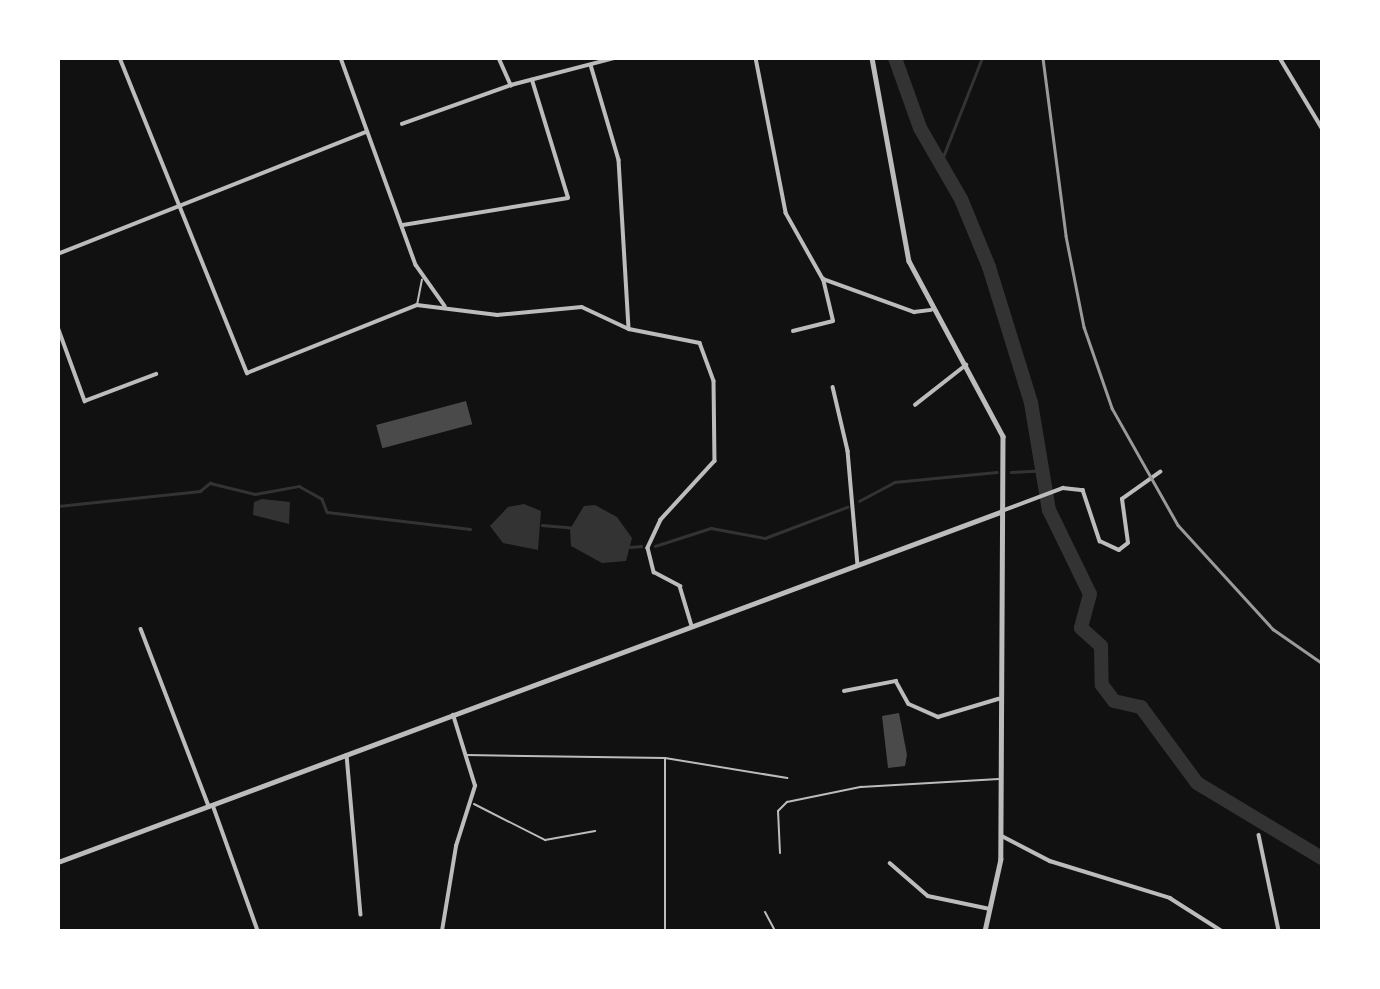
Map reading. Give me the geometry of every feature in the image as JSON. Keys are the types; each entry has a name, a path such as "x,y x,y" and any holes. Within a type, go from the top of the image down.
{"street":[{"path":"120,58 247,373 417,305 497,315 582,307 629,329 700,342 714,381 715,461 661,520 648,548 654,572 680,586 692,626"},
{"path":"341,58 422,279 446,307"},
{"path":"499,58 511,85"},
{"path":"402,124 511,85 615,58"},
{"path":"756,58 786,214 824,279 833,321 793,331"},
{"path":"872,58 909,261 931,310 966,365 1003,436 998,699 1002,836 985,931"},
{"path":"1280,58 1322,128"},
{"path":"592,65 619,160 629,329"},
{"path":"403,225 568,198 532,80"},
{"path":"58,254 366,132"},
{"path":"824,279 914,312 931,310"},
{"path":"58,327 85,401 156,374"},
{"path":"915,405 966,365"},
{"path":"833,387 848,451 858,565"},
{"path":"58,862 1059,490 1083,490 1100,541 1119,550 1128,543 1122,499 1160,472"},
{"path":"141,629 258,931"},
{"path":"844,691 896,681 909,705 938,717 998,699"},
{"path":"442,931 456,846 474,804 466,755 453,715"},
{"path":"347,755 361,914"},
{"path":"1259,835 1279,931"},
{"path":"1002,836 1050,861 1170,898 1222,931"},
{"path":"890,863 928,896 990,909"}],"lane":[{"path":"417,305 422,279"},
{"path":"466,755 664,758 787,778"},
{"path":"664,758 664,931"},
{"path":"779,853 778,810 787,802 861,787 1000,779"},
{"path":"474,804 545,840 595,831"},
{"path":"765,912 775,931"}],"shaded area":[{"path":"262,499 290,502 289,524 253,515 254,502"},
{"path":"524,504 541,511 538,550 503,543 490,526 508,507"},
{"path":"595,505 617,517 632,538 626,561 602,563 571,546 570,529 584,506"}],"building":[{"path":"466,401 472,424 382,448 376,425"},
{"path":"899,713 907,755 905,766 888,768 882,716"}],"waterway":[{"path":"895,58 920,128 961,199 989,267 1031,403 1049,510 1090,594 1081,628 1101,646 1102,685 1114,701 1141,707 1197,783 1322,858"},
{"path":"939,167 982,58"},
{"path":"1011,472 1044,470"},
{"path":"859,501 894,482 997,472"},
{"path":"58,506 200,491 210,483 255,494 299,486 322,499 327,512 470,529"},
{"path":"655,546 711,528 765,538 847,507"},
{"path":"542,525 574,528"},
{"path":"630,547 641,546"}],"railway":[{"path":"1043,58 1066,236 1084,327 1112,408 1178,525 1273,629 1322,663"}]}
